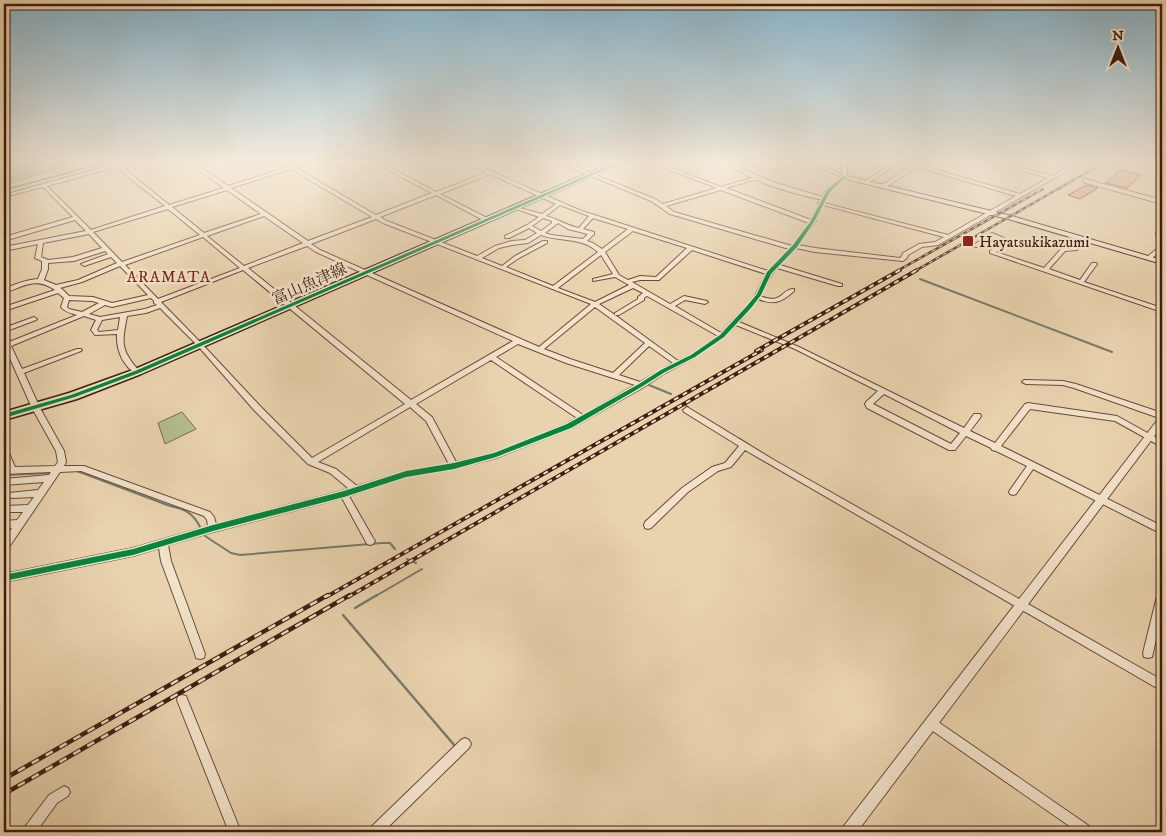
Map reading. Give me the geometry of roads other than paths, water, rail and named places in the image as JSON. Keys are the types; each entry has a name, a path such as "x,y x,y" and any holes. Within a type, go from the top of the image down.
{"main road":[{"name":"富山魚津線","path":"4,416 36,408 137,372 533,201"},
{"path":"947,201 1086,238 1162,262"}],"street":[{"path":"60,201 311,462 333,470 356,490"},
{"path":"162,201 409,405 429,419 454,466"},
{"path":"4,250 89,232 187,201"},
{"path":"246,201 318,251 518,341 568,361 641,385"},
{"path":"349,201 376,217 595,304 677,363"},
{"path":"67,298 64,307 67,310 100,319 146,311 158,304 244,268 418,201"},
{"path":"450,201 487,220"},
{"path":"553,201 592,216 769,273"},
{"path":"654,201 672,213 794,247 898,261 905,257 905,254 921,245 936,244 1012,201"},
{"path":"662,206 679,201"},
{"path":"756,201 812,222"},
{"path":"4,578 133,552 213,528 344,494 406,474 454,466 496,455 569,426 677,363 693,356 722,336 736,323 757,297 769,273 794,247 812,222 821,201 949,237"},
{"path":"507,237 528,226 560,204"},
{"path":"516,208 555,220 570,228 592,233 582,242"},
{"path":"4,309 121,264 265,214"},
{"path":"580,230 592,216"},
{"path":"4,239 76,218"},
{"path":"477,258 498,247 526,242 550,229 555,224 555,220"},
{"path":"47,226 38,258 45,260 45,262 74,258 105,248"},
{"path":"528,226 541,233 596,246 616,275 722,336"},
{"path":"554,288 632,229"},
{"path":"974,246 992,235 1008,241 992,252 1162,310"},
{"path":"1044,270 1063,250 1075,249 1086,238"},
{"path":"502,268 517,257 545,242"},
{"path":"536,248 545,250"},
{"path":"540,349 595,304 640,278 657,279 691,248"},
{"path":"1149,258 1159,249"},
{"path":"84,264 111,255"},
{"path":"41,280 45,269 45,262"},
{"path":"1082,282 1094,264"},
{"path":"776,266 840,285"},
{"path":"595,280 616,275"},
{"path":"4,291 26,282 41,280 58,289 67,298 93,299 112,305 151,296"},
{"path":"757,297 777,301 782,300 792,290"},
{"path":"617,314 647,294"},
{"path":"671,306 684,298 705,302"},
{"path":"5,542 62,462 60,451 36,408 5,341 82,315 104,303"},
{"path":"124,315 119,346 137,372"},
{"path":"4,330 34,319"},
{"path":"100,319 94,330 97,334 121,332"},
{"path":"736,323 797,348 1162,530"},
{"path":"311,462 518,341"},
{"path":"614,376 649,342"},
{"path":"20,372 79,350"},
{"path":"491,357 582,418"},
{"path":"1026,382 1062,383 1076,386 1162,416"},
{"path":"883,391 869,404 870,406 952,448 977,416"},
{"path":"995,448 1028,406 1117,419 1162,444"},
{"path":"687,410 744,446 1162,686"},
{"path":"848,832 1103,500 1162,420"},
{"path":"648,525 685,490 715,469 728,465 744,446"},
{"path":"4,451 8,471 81,468 197,509 207,514 213,528"},
{"path":"1013,492 1032,466"},
{"path":"4,482 50,478"},
{"path":"12,495 40,493"},
{"path":"344,494 370,541"},
{"path":"4,509 29,508"},
{"path":"4,524 18,524"},
{"path":"162,544 166,561 200,654"},
{"path":"1148,653 1160,616 1162,596"},
{"path":"182,700 235,832"},
{"path":"931,723 1088,832"},
{"path":"374,832 465,744"},
{"path":"28,832 53,799 64,792"}],"waterway":[{"path":"920,279 1112,352"},
{"path":"649,385 671,394"},
{"path":"693,411 713,423"},
{"path":"738,438 748,444"},
{"path":"77,471 184,510 194,518 200,527"},
{"path":"4,475 48,473"},
{"path":"205,536 231,553 240,555 382,543 390,543 395,549"},
{"path":"407,559 416,563"},
{"path":"374,597 422,569"},
{"path":"355,608 377,595"},
{"path":"343,615 455,746"}],"railway":[{"path":"897,271 1022,201"},
{"path":"915,271 1037,201"},
{"path":"756,351 900,270"},
{"path":"348,597 917,270"},
{"path":"326,597 762,350"},
{"path":"4,779 328,595"},
{"path":"4,794 350,595"}],"place":[{"name":"Hayatsukikazumi","path":"968,241"}],"district":[{"name":"ARAMATA","path":"169,276"}]}
